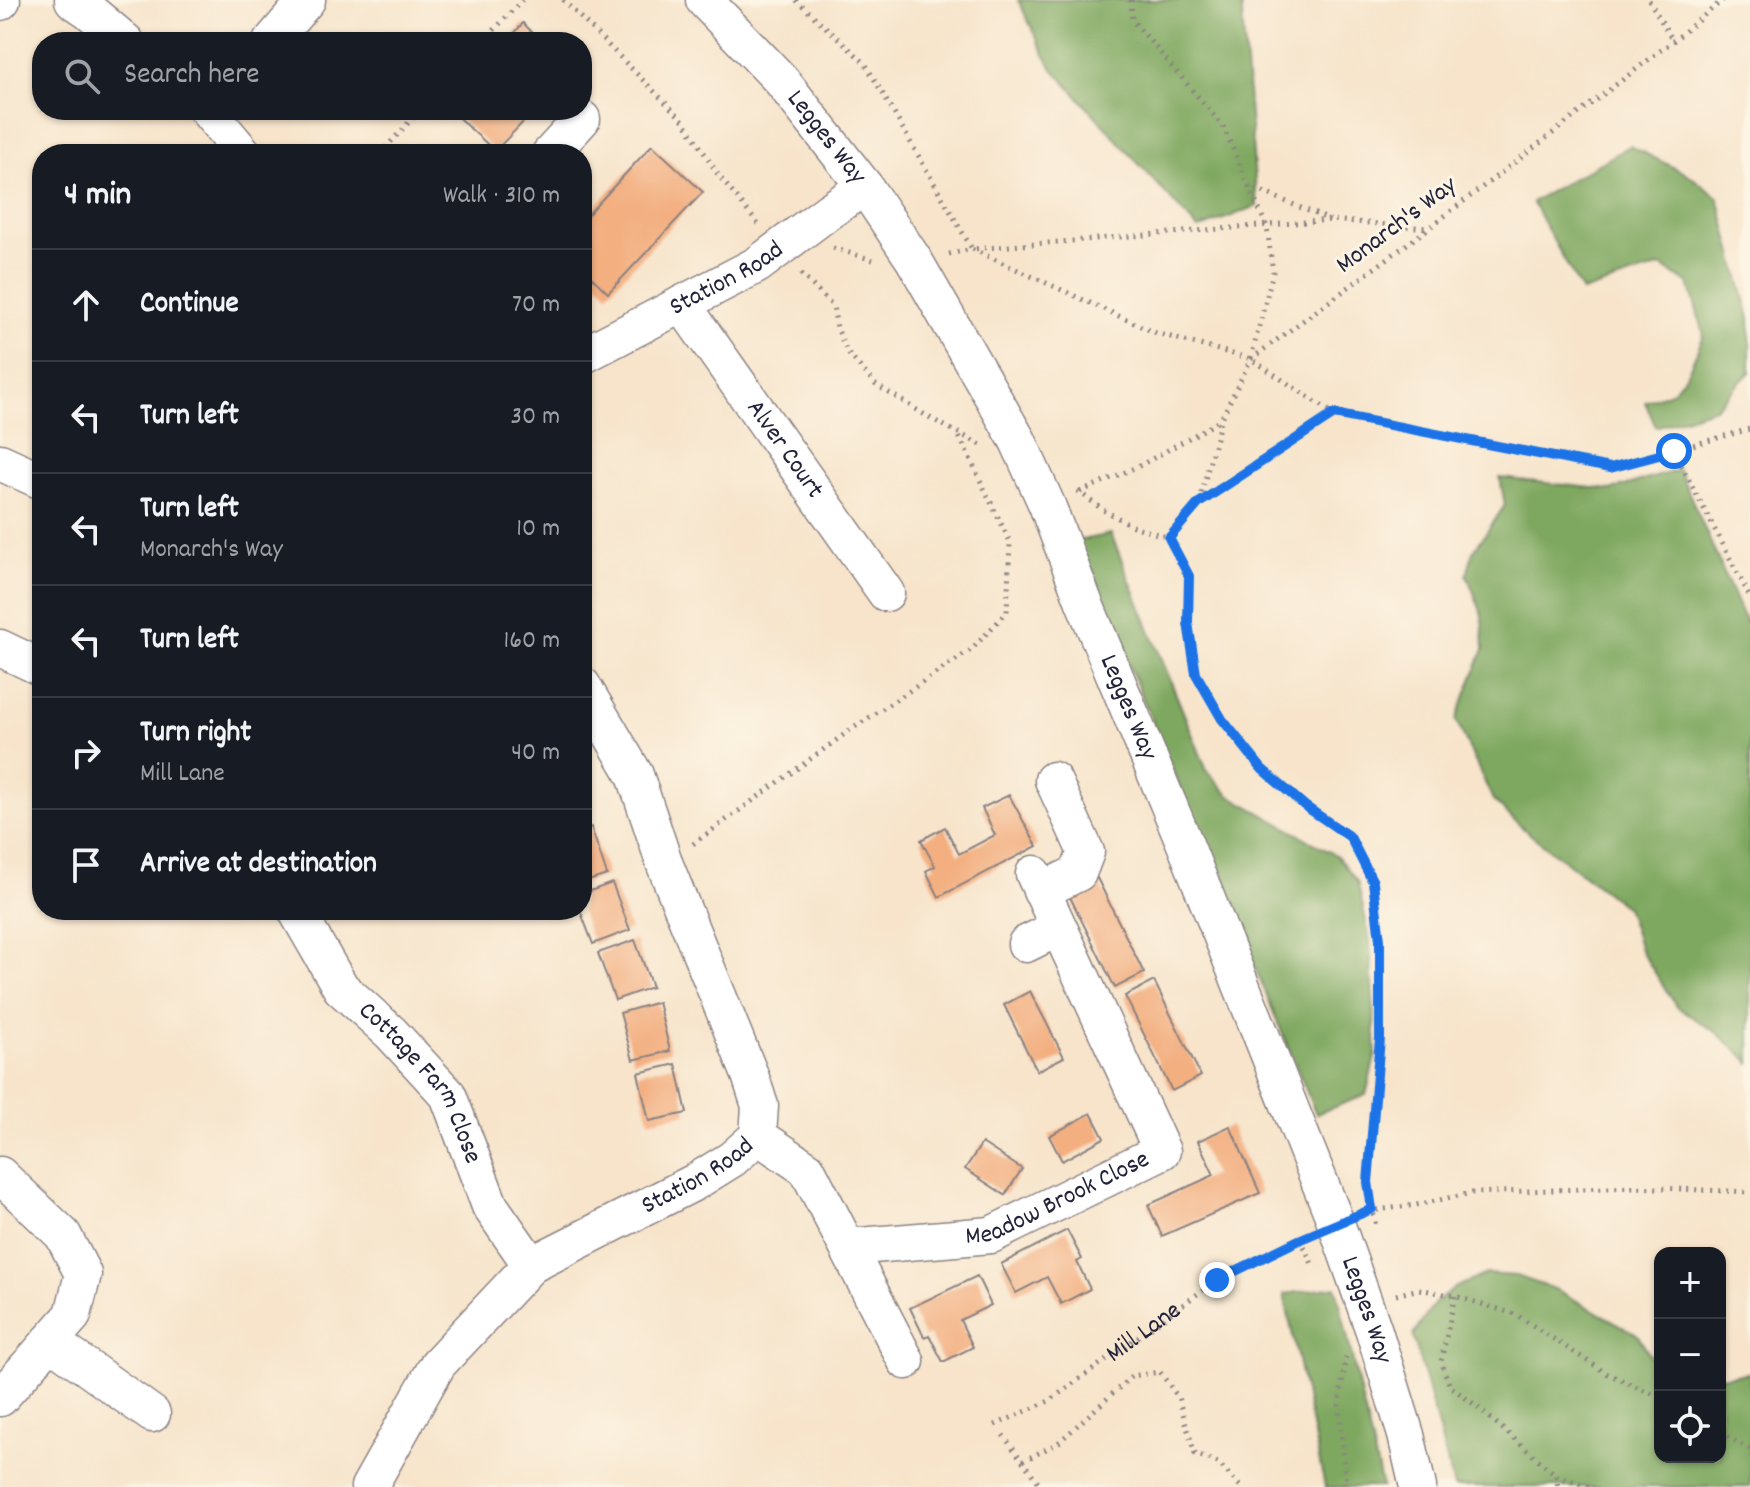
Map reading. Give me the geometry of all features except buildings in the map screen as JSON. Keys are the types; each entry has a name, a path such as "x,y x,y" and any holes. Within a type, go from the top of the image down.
{"street":[{"path":"73,0 114,32"},
{"path":"280,32 307,0"},
{"name":"Legges Way","path":"704,0 781,80 865,187 914,260 1018,441 1185,844 1336,1223 1374,1331 1406,1435 1418,1487"},
{"path":"217,120 236,144"},
{"path":"559,144 581,120"},
{"name":"Station Road","path":"592,351 757,265 865,187"},
{"name":"Alver Court","path":"682,304 886,593"},
{"path":"0,462 32,476"},
{"path":"0,648 32,663"},
{"name":"Station Road","path":"369,1487 438,1364 531,1265 695,1182 732,1159 758,1136 760,1106 753,1085 665,865 635,775 592,702"},
{"name":"Meadow Brook Close","path":"848,1247 991,1235 1162,1151 1042,936 1037,883 1078,873 1086,852 1053,780"},
{"name":"Cottage Farm Close","path":"302,920 341,988 391,1033 448,1095 490,1206 531,1265"},
{"path":"758,1136 807,1169 906,1361"},
{"path":"0,1175 63,1235 83,1274 73,1315 0,1398"},
{"path":"50,1341 152,1414"}],"path":[{"path":"492,32 522,0"},
{"path":"796,0 865,63 972,249 1156,333 1251,359 1334,414 1610,468 1750,429"},
{"path":"1131,0 1132,20 1223,126 1267,227 1273,272 1251,359"},
{"path":"1649,0 1673,41"},
{"name":"Monarch's Way","path":"1169,538 1199,503 1221,419 1251,359 1429,228 1723,0"},
{"path":"389,144 411,120"},
{"path":"1249,186 1331,220"},
{"path":"793,239 893,266 972,249 1331,220 1429,228"},
{"path":"1199,503 1334,414"},
{"path":"1080,492 1141,465 1221,419"},
{"path":"665,865 849,731 971,650 1007,612 1010,542 958,434"},
{"path":"1674,451 1750,597"},
{"path":"1073,489 1133,526 1169,538 1189,576 1188,623 1196,674 1222,719 1262,769 1305,806 1350,837 1373,882 1380,940 1380,1038 1368,1182 1372,1209"},
{"name":"Mill Lane","path":"995,1425 1049,1401 1217,1280 1372,1209 1416,1205 1472,1193 1634,1187 1750,1192"},
{"path":"1589,1487 1556,1475 1450,1386 1441,1362 1455,1296 1515,1314 1606,1373 1654,1394"},
{"path":"1023,1461 1058,1443 1132,1376 1160,1372 1178,1397 1195,1454 1218,1463 1241,1487"},
{"path":"1003,1435 1042,1487"},
{"path":"1726,1436 1750,1449"},
{"path":"1556,1475 1558,1487"}],"green space":[{"path":"1018,0 1241,0 1257,206 1198,229 1051,67"},
{"path":"1630,146 1689,175 1718,197 1750,319 1750,372 1715,408 1656,427 1645,402 1673,391 1689,370 1704,335 1689,284 1661,266 1582,292 1532,202"},
{"path":"1679,470 1750,628 1750,1065 1717,1033 1677,1007 1640,949 1626,907 1527,832 1493,800 1456,720 1484,649 1482,614 1467,575 1473,552 1505,505 1500,478 1611,490"},
{"path":"1111,534 1207,771 1229,795 1337,856 1357,881 1370,939 1376,1053 1366,1095 1316,1114 1077,541"},
{"path":"1486,1274 1516,1276 1557,1290 1637,1334 1654,1361 1654,1463 1726,1463 1726,1376 1750,1373 1750,1487 1454,1487 1413,1335 1435,1303 1456,1287"},
{"path":"1336,1287 1382,1487 1325,1487 1284,1294"}],"route":[{"path":"1217,1280 1372,1209 1368,1182 1380,1038 1380,940 1373,882 1350,837 1305,806 1262,769 1222,719 1196,674 1188,623 1189,576 1169,538 1199,503 1334,414 1610,468 1674,451"}]}
